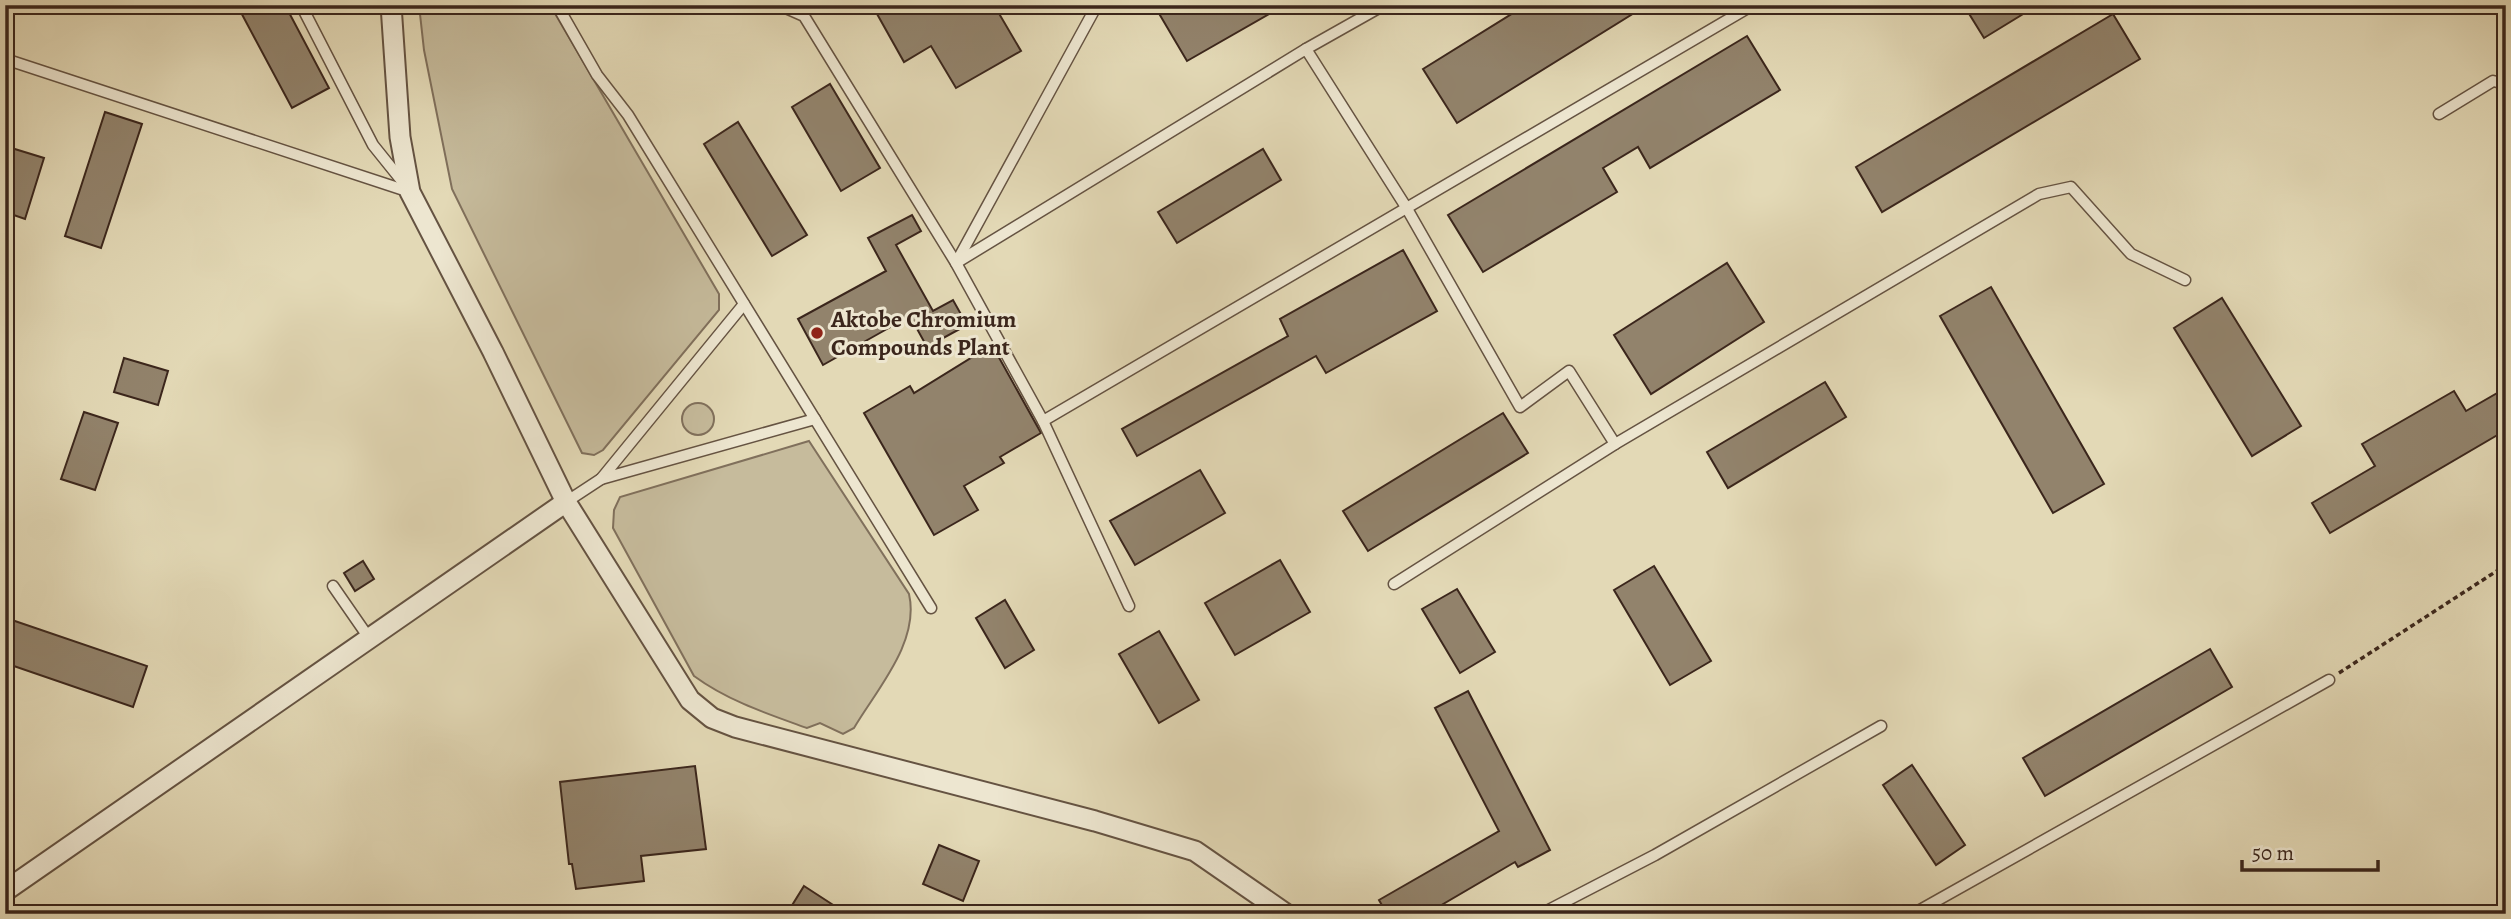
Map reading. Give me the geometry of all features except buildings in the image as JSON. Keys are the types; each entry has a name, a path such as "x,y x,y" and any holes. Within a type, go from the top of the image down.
{"street":[{"path":"391,5 400,137 410,192 493,352 566,502 690,700 712,718 735,727 1095,821 1195,851 1286,914"},
{"path":"5,891 566,502"}],"lane":[{"path":"301,5 373,145 410,192"},
{"path":"557,5 597,75 628,115 931,608"},
{"path":"779,5 804,16 956,262 1043,421 1129,606"},
{"path":"956,262 1097,5"},
{"path":"956,262 1306,49 1384,5"},
{"path":"1043,421 1753,5"},
{"path":"1306,49 1406,207 1520,407 1569,371 1615,444"},
{"path":"5,59 410,192"},
{"path":"2439,114 2493,81 2506,84"},
{"path":"1394,584 1615,444 2039,194 2071,187 2131,254 2185,280"},
{"path":"566,502 601,479 744,304"},
{"path":"601,479 815,419"},
{"path":"333,586 369,638"},
{"path":"1913,914 2329,680"},
{"path":"1541,914 1655,855 1881,726"}],"path":[{"path":"2329,680 2506,565"}],"shaded area":[{"path":"419,5 550,5 719,294 719,310 603,450 594,455 582,453 452,189 424,50"},
{"path":"698,403 710,407 714,419 710,431 698,435 686,431 682,419 686,407"},
{"path":"809,441 909,594 911,612 908,630 894,664 854,728 843,734 820,723 807,728 763,712 734,700 694,676 613,528 614,510 620,497"}],"place":[{"name":"Aktobe Chromium Compounds Plant","path":"817,333"}]}
